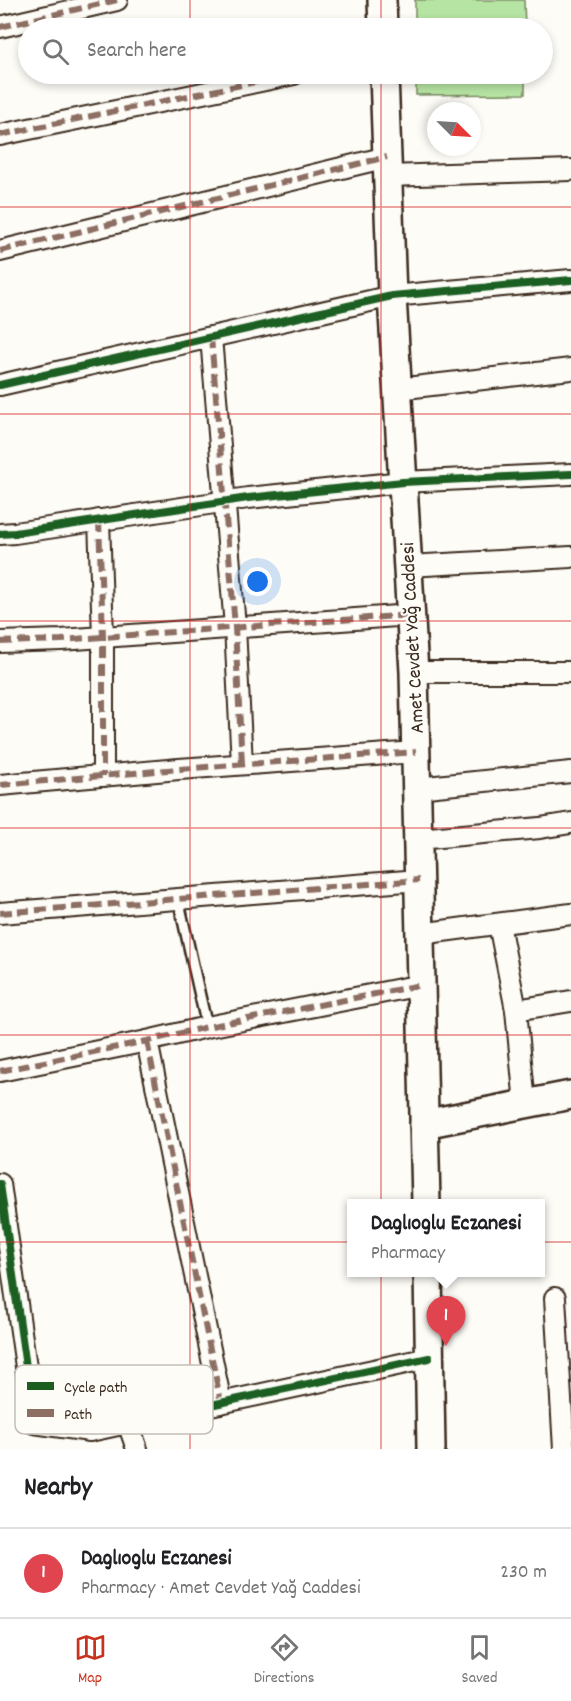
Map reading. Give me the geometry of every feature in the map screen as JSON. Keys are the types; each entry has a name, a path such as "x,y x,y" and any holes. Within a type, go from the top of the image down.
{"main road":[{"path":"382,0 383,18"},
{"name":"Amet Cevdet Yağ Caddesi","path":"384,84 392,296 414,672 426,1199"},
{"path":"424,1124 571,1095"},
{"path":"428,1277 432,1449"}],"street":[{"path":"39,18 117,0"},
{"path":"0,27 18,23"},
{"path":"0,135 246,84"},
{"path":"0,251 387,167 571,170"},
{"path":"0,385 392,296 571,280"},
{"path":"211,337 235,627 242,764"},
{"path":"397,389 571,369"},
{"path":"0,534 225,502 403,482 571,474"},
{"path":"99,520 103,637 103,776"},
{"path":"408,566 571,557"},
{"path":"0,642 411,615"},
{"path":"414,672 571,672"},
{"path":"0,785 416,752"},
{"path":"417,788 571,772"},
{"path":"418,838 540,828 571,823"},
{"path":"0,913 419,880"},
{"path":"420,934 571,914"},
{"path":"499,924 516,1010 525,1104"},
{"path":"0,1071 421,985"},
{"path":"516,1010 571,1000"},
{"path":"147,1041 221,1403"},
{"path":"0,1184 26,1365"},
{"path":"555,1298 564,1449"},
{"path":"213,1405 429,1358"},
{"path":"132,1434 137,1449"}],"lane":[{"path":"178,898 207,1027"}],"green space":[{"path":"415,0 524,0 525,18 415,18"},
{"path":"416,84 525,84 525,94 416,95"}],"marked path":[{"path":"39,18 117,0"},
{"path":"0,27 18,23"},
{"path":"0,135 246,84"},
{"path":"0,251 387,157"},
{"path":"211,337 235,627 242,764"},
{"path":"99,520 103,637 103,776"},
{"path":"0,642 61,640 411,615"},
{"path":"0,785 416,752"},
{"path":"0,913 419,880"},
{"path":"0,1071 421,985"},
{"path":"147,1041 221,1403"}],"cycle path":[{"path":"0,385 392,296 571,280"},
{"path":"0,534 248,498 403,482 571,474"},
{"path":"0,1184 26,1365"},
{"path":"213,1405 429,1358"}],"place":[{"name":"Daglıoglu Eczanesi","path":"446,1346"}]}
